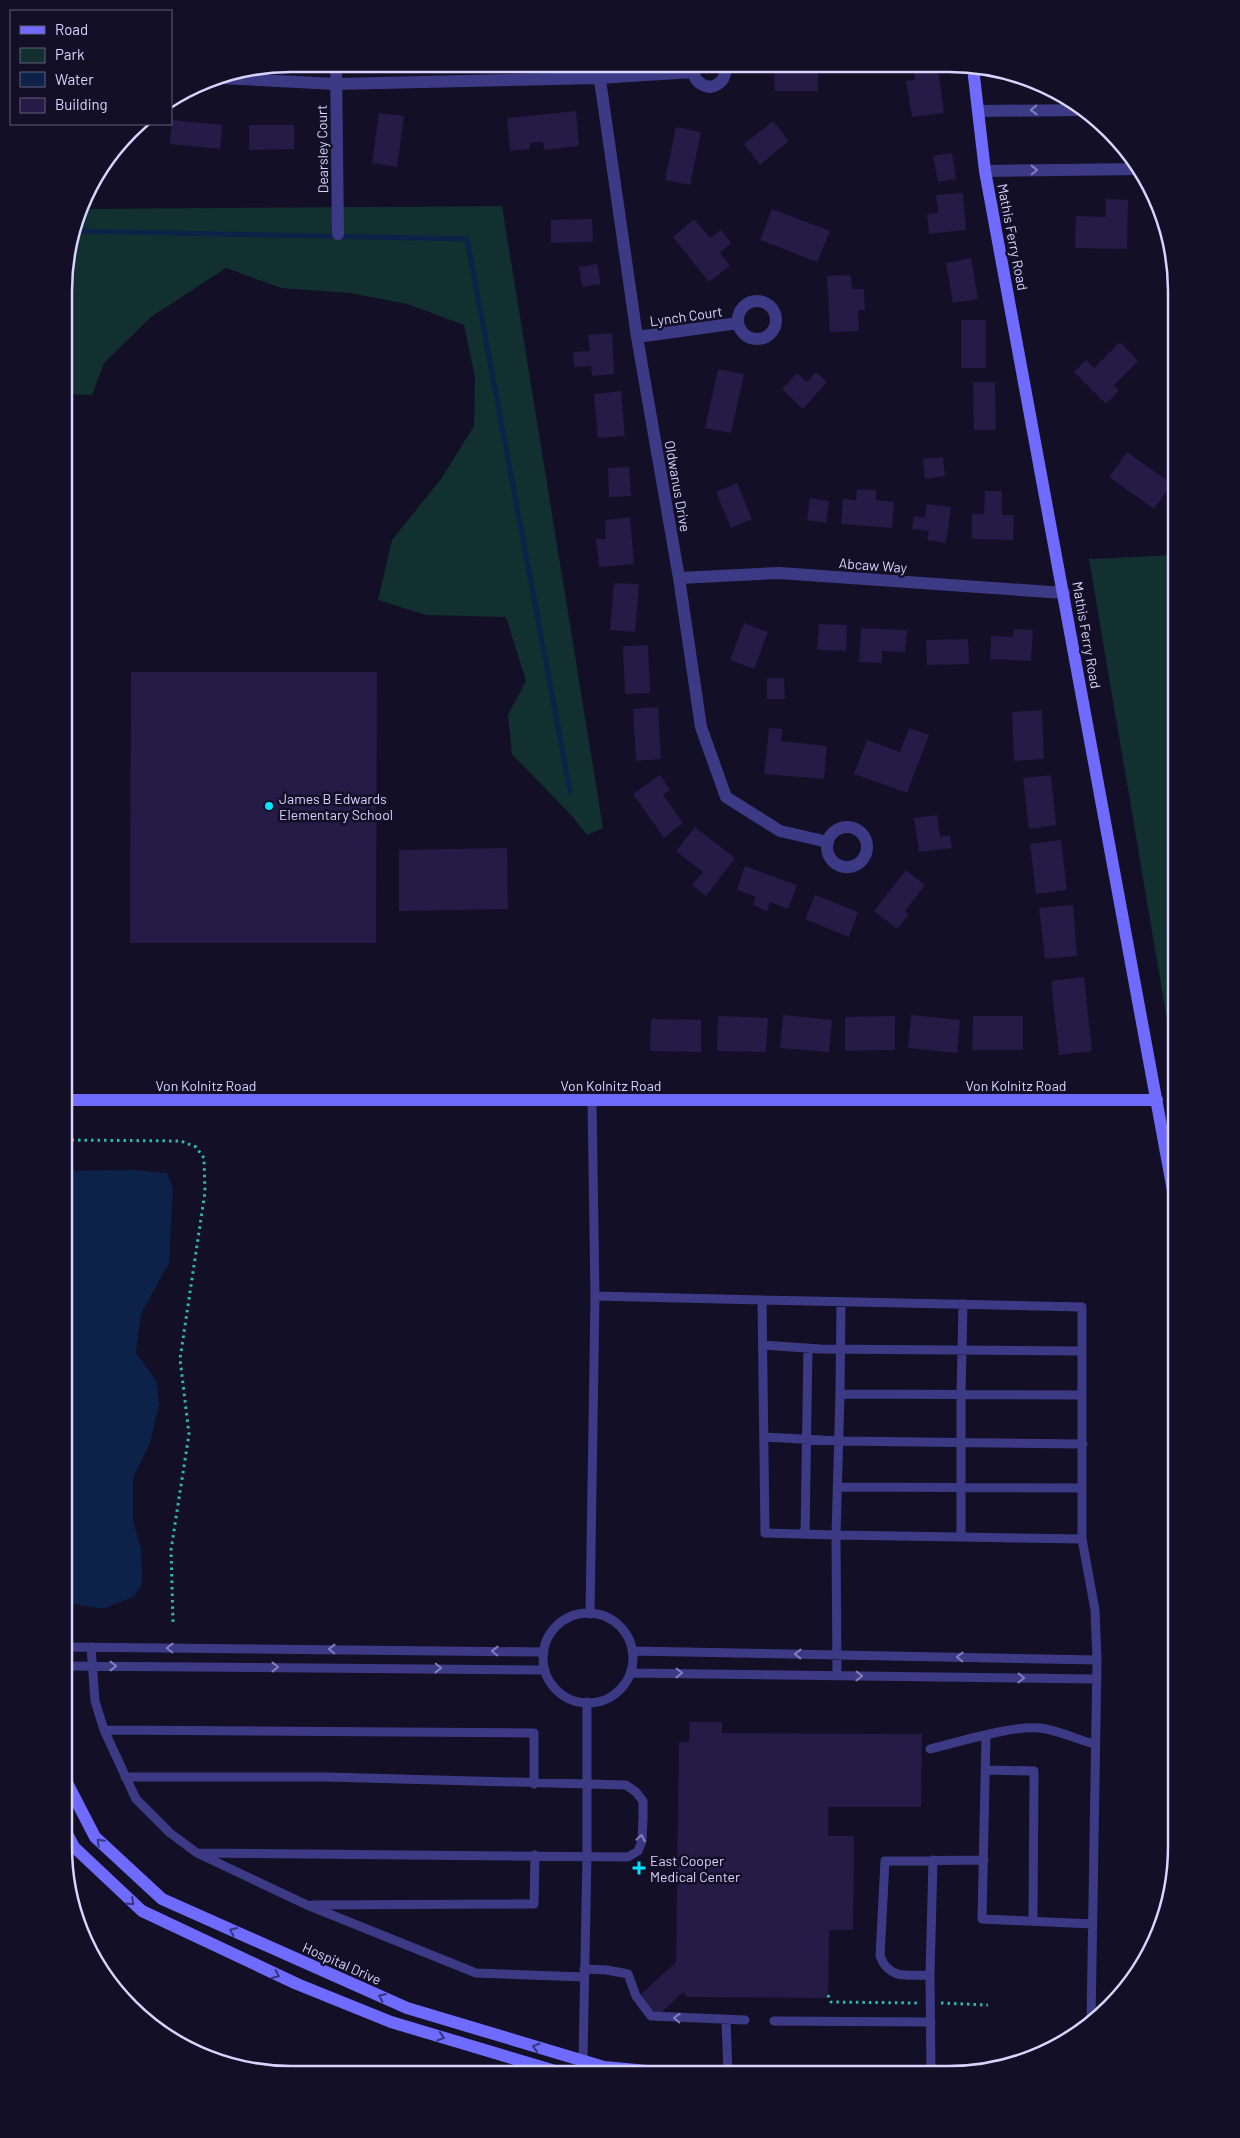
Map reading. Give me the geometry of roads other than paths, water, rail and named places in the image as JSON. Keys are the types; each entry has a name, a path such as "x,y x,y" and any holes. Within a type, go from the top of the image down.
{"street":[{"name":"Dearsley Court","path":"336,72 338,234"},
{"path":"240,79 336,84 599,72"},
{"name":"Oldwanus Drive","path":"599,72 637,337 679,578 700,727 726,797 780,831 828,842"},
{"path":"695,72 698,83 710,88 721,82 725,77 725,72"},
{"name":"Mathis Ferry Road","path":"974,74 985,171 1168,1162"},
{"path":"978,111 1071,110"},
{"path":"985,171 1130,169"},
{"name":"Lynch Court","path":"637,337 738,324"},
{"name":"Abcaw Way","path":"679,578 779,573 1064,593"},
{"name":"Von Kolnitz Road","path":"72,1100 1157,1100"},
{"name":"Hospital Drive","path":"72,1792 95,1837 162,1899 407,2008 578,2066"},
{"path":"72,1843 142,1911 297,1984 391,2022 539,2066"}],"lane":[{"path":"590,1614 595,1296 592,1100"},
{"path":"595,1296 1082,1307 1082,1539 1094,1610 1097,1660 1091,2012"},
{"path":"762,1300 765,1533 1082,1539"},
{"path":"837,1675 836,1535 841,1302"},
{"path":"961,1536 960,1394 963,1304"},
{"path":"763,1346 840,1349 1082,1351"},
{"path":"805,1534 808,1348"},
{"path":"840,1394 1082,1395"},
{"path":"764,1437 838,1441 1082,1444"},
{"path":"838,1487 1082,1488"},
{"path":"580,1614 590,1614 611,1620 623,1630 632,1651 633,1657 630,1673 623,1686 611,1697 596,1702 576,1702 562,1695 550,1684 544,1670 544,1645 552,1632 563,1620 580,1614"},
{"path":"72,1646 544,1652"},
{"path":"91,1647 95,1700 104,1730 136,1799 170,1833 198,1853 307,1905 476,1973 584,1973 607,1970 628,1974 636,1996 651,2016 745,2020"},
{"path":"632,1651 1097,1660"},
{"path":"72,1666 544,1670"},
{"path":"630,1673 1097,1679"},
{"path":"581,2066 587,1855 587,1702"},
{"path":"930,1749 1018,1729 1039,1728 1060,1732 1077,1740 1096,1744"},
{"path":"104,1730 534,1733 534,1784"},
{"path":"986,1736 982,1918 1093,1924"},
{"path":"986,1770 1034,1771 1033,1921"},
{"path":"125,1776 327,1778 626,1785 636,1792 643,1801 642,1841 638,1851 628,1857 587,1855 198,1853"},
{"path":"307,1905 534,1904 535,1855"},
{"path":"931,2066 930,1975 933,1860"},
{"path":"930,1975 896,1975 884,1966 880,1956 885,1861 984,1860"},
{"path":"726,2020 728,2066"},
{"path":"774,2020 931,2022"}],"water":[{"path":"134,1170 167,1173 173,1188 169,1263 141,1314 136,1353 157,1382 159,1404 150,1443 133,1478 133,1521 141,1548 142,1585 133,1597 102,1609 72,1603 72,1171"}],"waterway":[{"path":"81,231 467,239 570,791"}],"place":[{"name":"James B Edwards Elementary School","path":"269,806"},
{"name":"East Cooper Medical Center","path":"639,1868"}]}
